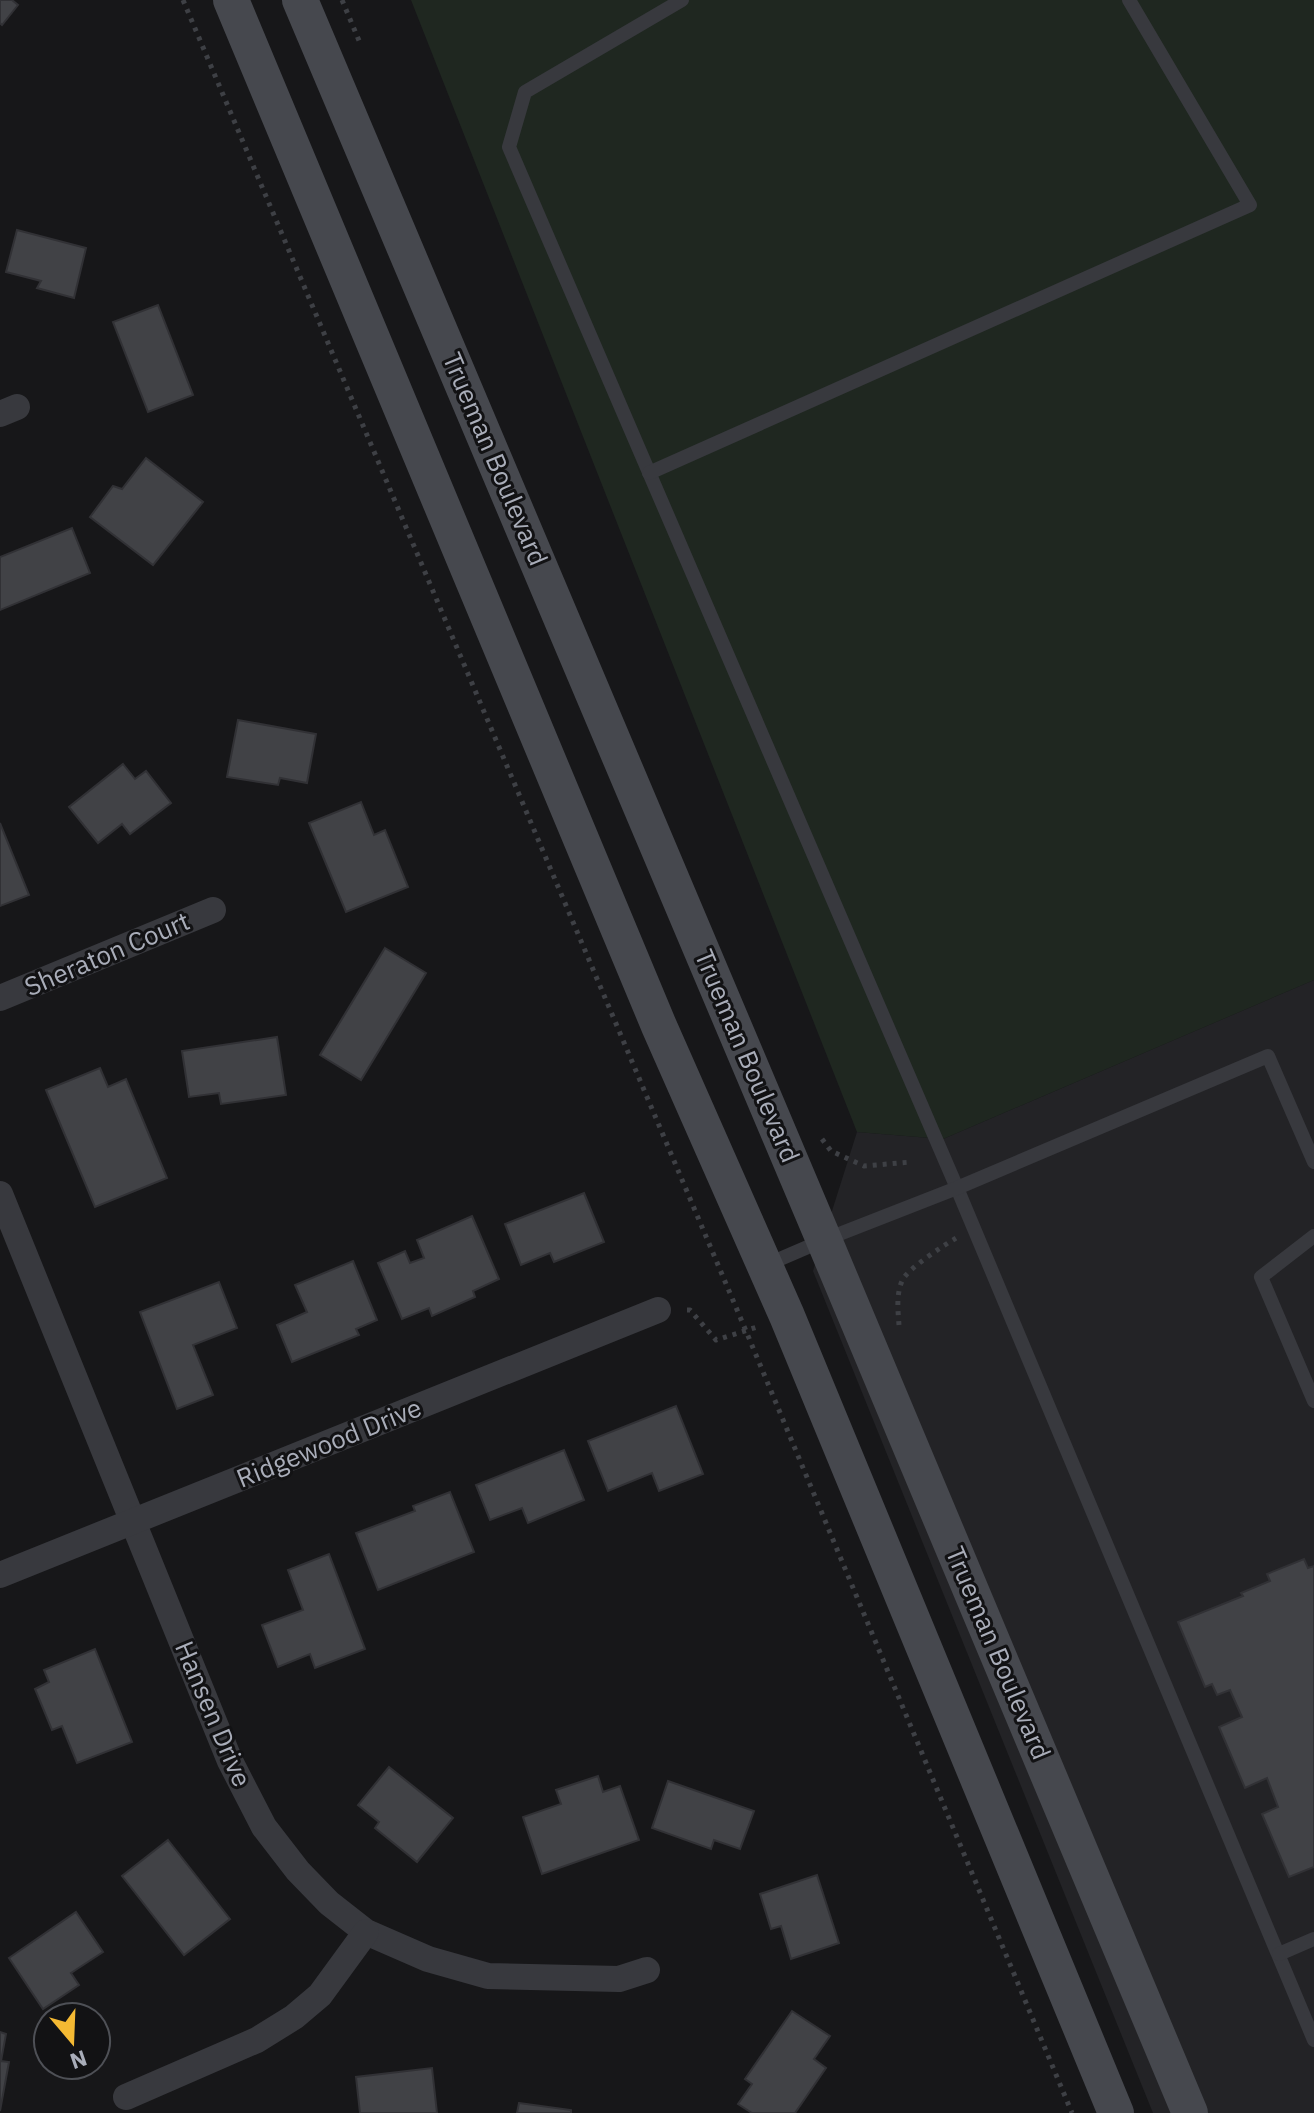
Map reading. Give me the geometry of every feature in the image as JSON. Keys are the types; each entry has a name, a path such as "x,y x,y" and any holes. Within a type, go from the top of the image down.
{"main road":[{"path":"231,0 659,1026 787,1316 1116,2113"},
{"name":"Trueman Boulevard","path":"300,0 1190,2113"}],"street":[{"name":"Sheraton Court","path":"0,998 213,910"},
{"name":"Hansen Drive","path":"0,1194 230,1761 264,1827 298,1871 329,1903 366,1932 428,1959 488,1976 619,1979 647,1970"},
{"name":"Ridgewood Drive","path":"0,1575 658,1310"},
{"path":"126,2097 257,2040 294,2017 320,1995 366,1932"}],"lane":[{"path":"682,0 525,92 509,147 957,1188 1314,2040"},
{"path":"649,473 1250,205 1129,0"},
{"path":"765,1265 957,1188 1268,1056 1314,1162"},
{"path":"1314,1236 1261,1277 1314,1401"},
{"path":"1279,1954 1314,1939"}],"path":[{"path":"183,0 746,1331 1072,2113"},
{"path":"900,1334 897,1304 902,1278 931,1254 973,1227"},
{"path":"658,1310 690,1310 716,1340 787,1316"}],"shaded area":[{"path":"411,0 1314,0 1314,980 943,1139 857,1132"},
{"path":"1314,980 1314,2113 1153,2113 813,1271 857,1132 943,1139"}],"building":[{"path":"0,0 12,0 18,5 2,25 0,23"},
{"path":"17,230 86,248 74,298 37,288 41,281 6,272"},
{"path":"158,305 193,395 148,412 113,322"},
{"path":"146,458 203,502 153,565 90,517 113,486 122,489"},
{"path":"72,528 90,573 0,610 0,557"},
{"path":"238,720 316,734 307,783 280,778 278,785 227,777"},
{"path":"123,764 135,779 146,771 171,803 130,834 122,824 98,843 69,807"},
{"path":"361,802 374,835 385,830 408,887 346,912 309,823"},
{"path":"0,823 29,895 0,906"},
{"path":"385,948 426,973 361,1080 320,1055"},
{"path":"277,1037 286,1095 221,1104 219,1093 189,1097 182,1051"},
{"path":"100,1068 108,1087 126,1079 167,1178 95,1207 46,1090"},
{"path":"584,1193 604,1242 554,1262 550,1253 521,1265 505,1224"},
{"path":"472,1216 499,1279 473,1291 475,1297 432,1316 429,1308 402,1319 378,1263 405,1251 410,1263 424,1258 417,1240"},
{"path":"353,1261 377,1320 356,1329 359,1335 292,1362 277,1325 307,1312 295,1285"},
{"path":"219,1282 237,1328 193,1345 213,1395 177,1409 140,1312"},
{"path":"676,1406 703,1474 659,1491 652,1473 608,1491 588,1441"},
{"path":"564,1450 584,1500 528,1523 522,1508 490,1520 476,1485"},
{"path":"450,1492 474,1552 378,1590 356,1533 415,1511 413,1506"},
{"path":"329,1554 365,1649 315,1668 310,1654 278,1667 262,1625 303,1610 288,1570"},
{"path":"1304,1559 1308,1568 1314,1566 1314,1867 1289,1877 1262,1814 1278,1807 1267,1778 1245,1788 1219,1727 1242,1717 1230,1690 1217,1695 1212,1684 1205,1687 1178,1622 1243,1596 1241,1593 1270,1581 1267,1574"},
{"path":"95,1649 132,1742 77,1763 62,1726 52,1730 35,1689 49,1682 44,1670"},
{"path":"389,1767 453,1818 417,1862 375,1828 379,1822 358,1805"},
{"path":"598,1776 603,1792 620,1786 639,1840 542,1874 523,1817 561,1804 556,1790"},
{"path":"668,1781 754,1811 740,1849 714,1840 711,1849 652,1828"},
{"path":"168,1840 230,1919 184,1955 122,1876"},
{"path":"817,1875 839,1943 791,1959 781,1926 771,1929 760,1894"},
{"path":"76,1912 103,1952 71,1973 79,1985 55,2001 38,2001 9,1958"},
{"path":"792,2011 830,2036 814,2059 826,2068 795,2113 752,2113 738,2104 752,2084 745,2079"},
{"path":"0,2032 6,2034 1,2061 9,2062 0,2111"},
{"path":"432,2068 437,2113 360,2113 356,2077"},
{"path":"519,2103 571,2110 571,2113 517,2113"}]}
